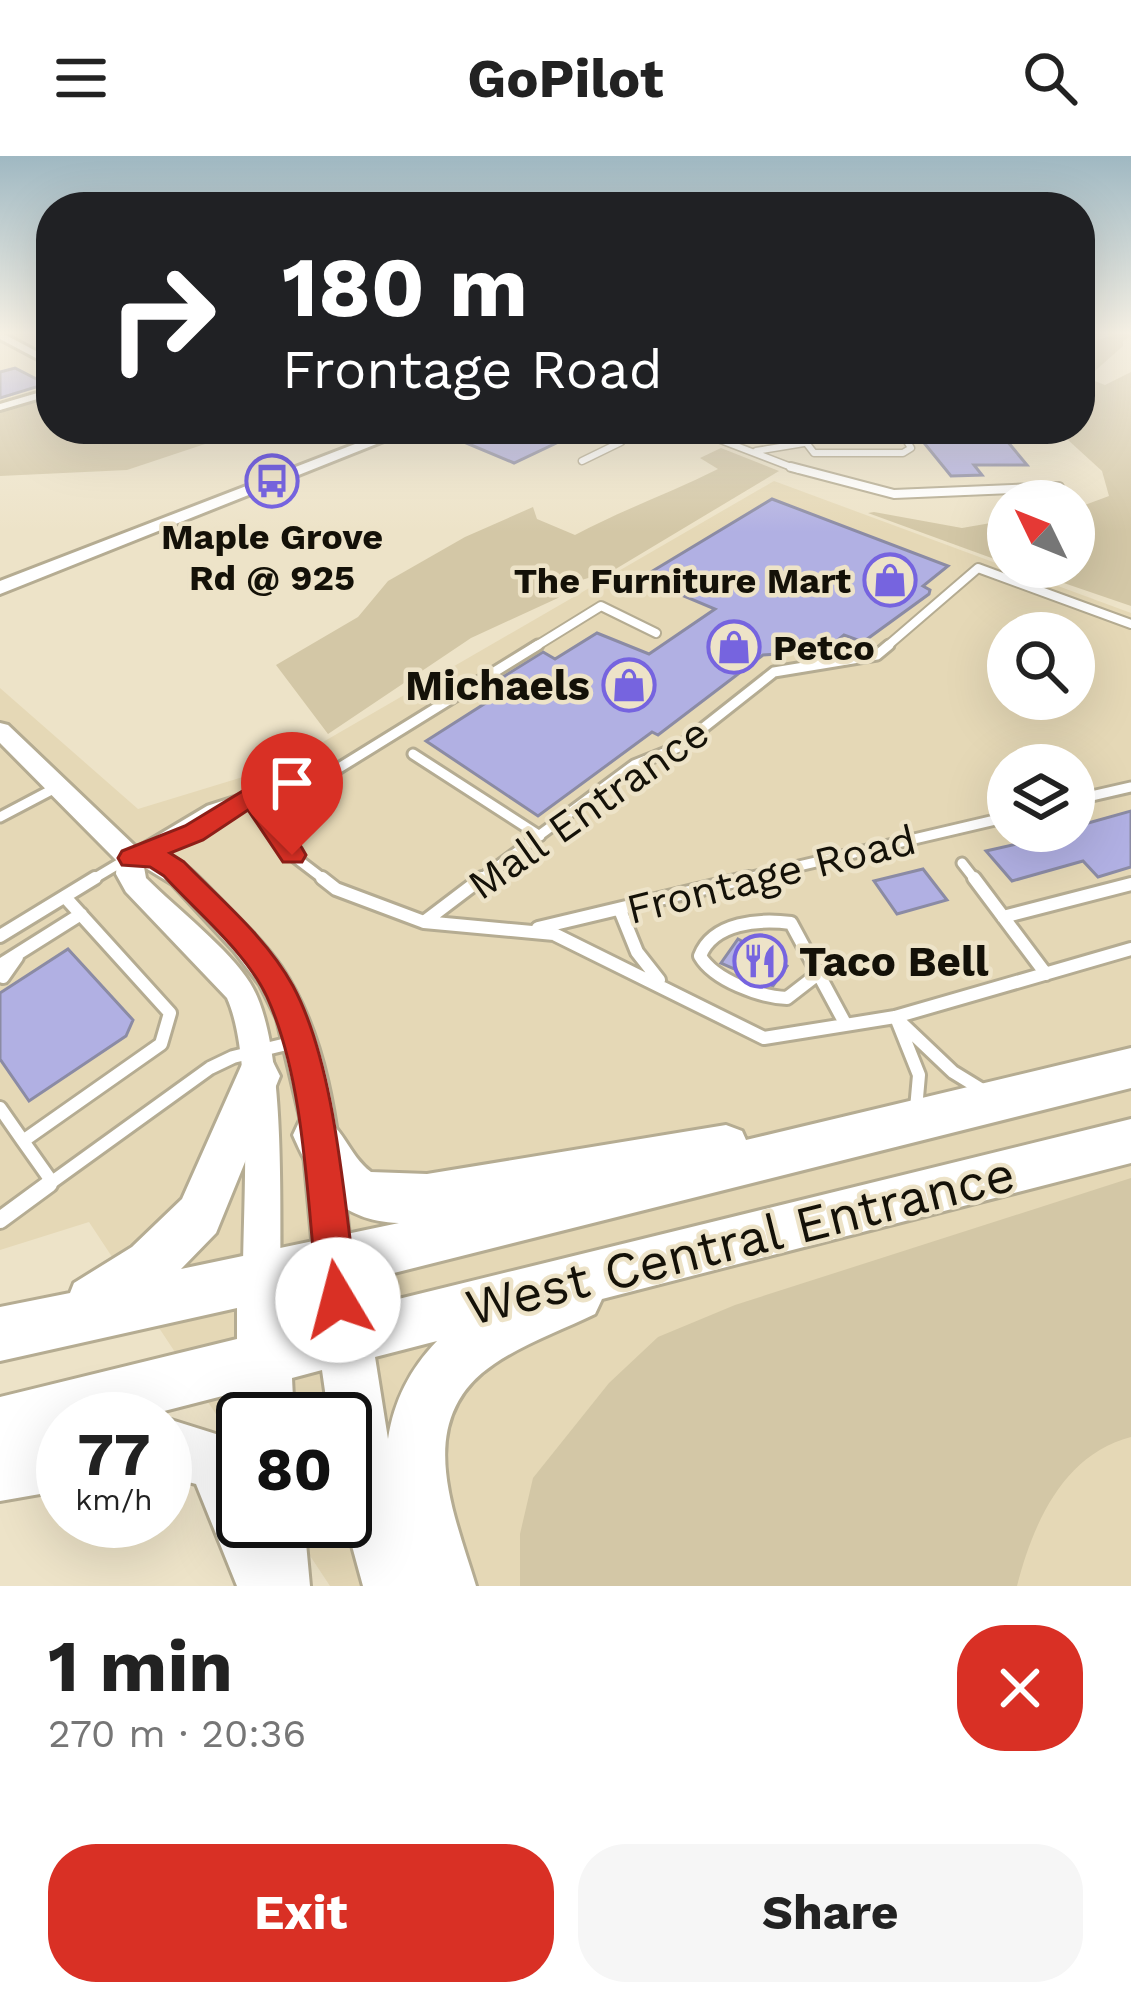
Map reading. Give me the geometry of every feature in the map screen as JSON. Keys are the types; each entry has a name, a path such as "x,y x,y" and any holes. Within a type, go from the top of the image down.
{"highway":[{"path":"24,1329 128,1281 193,1224 212,1195 258,1064"},
{"name":"West Central Entrance","path":"24,1329 825,1146 1131,1068"},
{"path":"316,1135 348,1188 362,1197 382,1200 428,1198 734,1145 825,1146"},
{"name":"West Central Entrance","path":"0,1425 1131,1141"},
{"path":"333,1260 369,1500 394,1586"},
{"path":"445,1586 413,1472 417,1417 436,1382 463,1353 644,1264"},
{"path":"262,1276 264,1392"},
{"path":"0,1472 36,1466"},
{"path":"254,1548 268,1586"},
{"path":"276,1548 280,1586"}],"street":[{"path":"0,588 369,444"},
{"path":"0,730 131,858 165,861 256,957 280,992 298,1041 333,1260"},
{"path":"131,858 130,874 136,885 238,989 253,1022 262,1276"}],"lane":[{"path":"582,461 617,444"},
{"path":"736,444 878,492 987,492"},
{"path":"756,451 797,444"},
{"path":"804,444 814,453 903,453 909,444"},
{"path":"886,444 891,453"},
{"name":"Mall Entrance","path":"424,922 634,765 679,747 774,672 877,655 978,568 1131,624"},
{"path":"0,936 131,858 194,833 251,795 339,768 601,605 656,633"},
{"path":"413,754 540,836"},
{"path":"0,817 59,786"},
{"path":"1095,795 1131,787"},
{"name":"Frontage Road","path":"251,795 283,843 313,875 424,922 533,929 563,937 764,1038 895,1017 1131,949"},
{"name":"Frontage Road","path":"533,929 987,822"},
{"path":"962,863 1046,974"},
{"path":"1004,917 1131,884"},
{"path":"23,1141 161,1044 170,1012 65,897"},
{"path":"620,910 637,952 665,988"},
{"path":"2,971 19,954 81,914"},
{"path":"818,974 788,998 766,998 706,966 700,956 703,947 738,923 760,918 791,923 846,1025"},
{"path":"895,1017 953,1072 1002,1100"},
{"path":"895,1017 921,1076 922,1096 910,1123"},
{"path":"0,1220 209,1068 258,1064 298,1041"},
{"path":"0,1108 52,1183"}],"shaded area":[{"path":"1095,399 1131,399 1131,606 1078,588 1095,588 1095,501 1109,496 1102,471 1072,444 1095,444"},
{"path":"36,400 36,444 205,444 127,470 0,476 0,411"},
{"path":"721,448 779,471 614,570 572,583 558,598 471,638 328,734 276,665 358,617 388,581 465,537 533,507 537,519 575,535 718,469 700,458"},
{"path":"774,481 987,560 987,588 1063,588 1131,613 1131,1586 330,1586 305,1548 372,1548 372,1392 216,1392 216,1414 89,1222 0,1250 0,688 138,809 285,764"},
{"path":"868,513 962,528 987,524 987,556"},
{"path":"1131,1178 1131,1437 1087,1459 1055,1494 1032,1539 1017,1586 520,1586 520,1534 533,1478 609,1383 658,1337 735,1305"}],"building":[{"path":"469,444 554,444 514,463"},
{"path":"925,444 1010,444 1027,465 974,465 982,475 951,476"},
{"path":"772,499 948,566 923,586 929,594 863,642 844,635 822,653 811,648 763,655 658,735 652,732 538,816 426,741 506,690 493,683 543,652 555,659 597,633 649,654 715,609 641,578"},
{"path":"1131,811 1131,867 1098,877 1083,861 1012,881 986,851 1095,852 1095,821"},
{"path":"923,869 947,900 897,914 874,881"},
{"path":"738,939 787,966 773,986 721,963"},
{"path":"68,949 133,1020 126,1036 29,1101 0,1059 0,993"}],"place":[{"name":"Maple Grove Rd @ 925","path":"272,481"},
{"name":"The Furniture Mart","path":"890,580"},
{"name":"Petco","path":"734,647"},
{"name":"Michaels","path":"629,685"},
{"name":"Taco Bell","path":"760,961"}],"route":[{"path":"292,855 251,795 194,833 131,858 154,857 174,869 256,957 280,992 308,1080 338,1300"}]}
